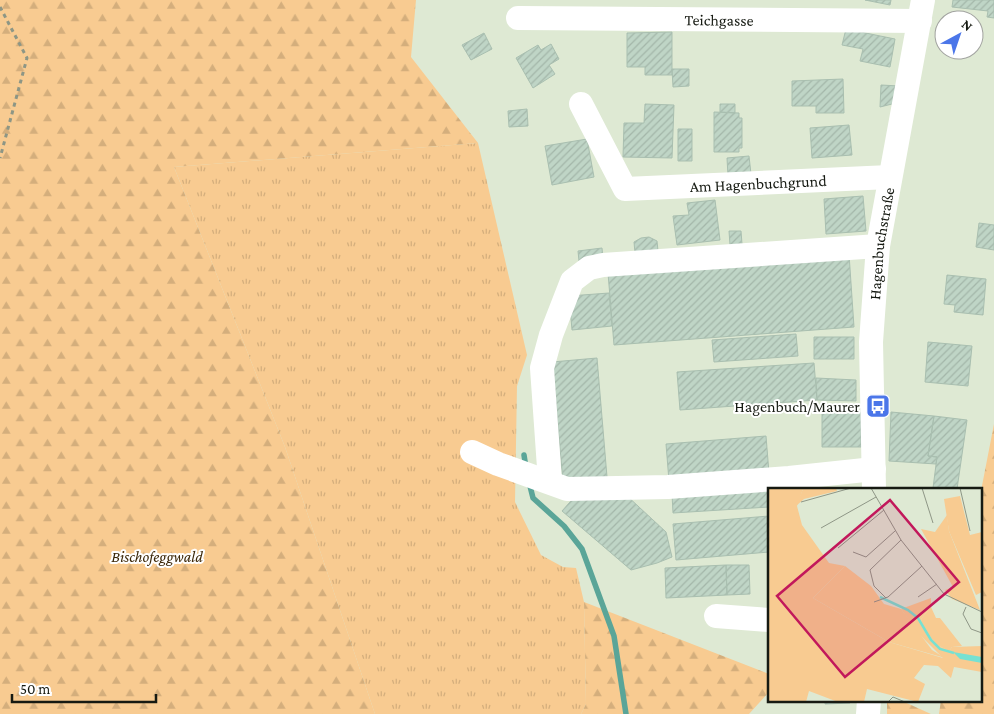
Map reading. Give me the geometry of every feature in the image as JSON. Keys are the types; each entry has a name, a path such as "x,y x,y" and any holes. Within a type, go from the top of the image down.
{"street":[{"name":"Teichgasse","path":"518,18 922,11"},
{"name":"Hagenbuchstraße","path":"874,479 871,342 878,246 922,11"},
{"name":"Am Hagenbuchgrund","path":"580,104 625,189 890,176"},
{"path":"550,482 542,368 551,335 572,281 589,268 603,265 878,246"},
{"path":"472,452 498,464 567,489 874,479"},
{"path":"716,616 768,620"}],"path":[{"path":"0,7 27,58 0,158"}],"green space":[{"name":"Bischofeggwald","path":"0,0 416,0 411,57 478,143 174,167 285,447 375,714 0,714"},
{"path":"478,143 527,355 517,386 515,502 541,555 563,567 576,568 584,602 586,704 581,714 375,714 285,447 174,167"},
{"path":"994,424 994,714 939,714 941,702 982,702 982,488"},
{"path":"584,602 768,674 768,693 749,714 581,714 586,704"},
{"path":"887,702 904,702 931,714 887,714"}],"building":[{"path":"865,0 891,0 890,5"},
{"path":"953,0 994,0 994,18 987,17 988,11 952,7"},
{"path":"846,29 895,39 890,67 860,61 863,49 842,45"},
{"path":"672,32 672,75 645,75 645,67 627,67 627,33"},
{"path":"484,33 492,49 471,60 462,45"},
{"path":"551,44 559,59 549,65 555,74 533,88 516,58 538,45 541,50"},
{"path":"672,69 689,69 689,86 673,87"},
{"path":"843,79 844,113 816,113 816,106 792,106 792,81"},
{"path":"881,85 899,86 896,103 880,107"},
{"path":"645,104 674,105 672,158 623,157 624,123 644,123"},
{"path":"720,104 735,104 735,113 720,112"},
{"path":"527,109 528,126 509,127 508,111"},
{"path":"714,112 739,113 739,118 742,118 742,148 739,148 739,152 714,152"},
{"path":"849,125 852,155 812,158 810,128"},
{"path":"678,129 692,129 692,161 678,161"},
{"path":"587,139 594,177 552,185 545,146"},
{"path":"749,156 751,174 728,176 727,158"},
{"path":"863,196 866,231 826,234 824,199"},
{"path":"715,200 720,240 677,245 673,216 689,215 687,203"},
{"path":"979,223 994,225 994,250 976,247"},
{"path":"729,231 741,231 742,244 730,245"},
{"path":"649,237 657,241 658,251 635,253 634,242 641,238"},
{"path":"602,248 603,258 579,261 578,251"},
{"path":"849,254 854,327 614,345 608,273"},
{"path":"947,275 986,279 983,315 954,312 955,305 944,304"},
{"path":"609,293 612,326 572,330 569,296"},
{"path":"796,334 798,356 714,362 712,340"},
{"path":"814,337 854,337 854,359 814,359"},
{"path":"928,342 972,346 968,386 925,382"},
{"path":"597,358 607,477 563,481 552,362"},
{"path":"814,363 817,400 680,410 677,372"},
{"path":"816,378 856,380 856,401 817,400"},
{"path":"822,412 861,412 861,447 822,447"},
{"path":"891,412 934,416 928,456 937,457 936,464 889,461"},
{"path":"934,416 967,420 957,488 933,488 937,457 928,456"},
{"path":"766,436 769,473 669,481 666,444"},
{"path":"768,489 768,507 673,513 672,494"},
{"path":"577,494 625,494 666,532 672,557 631,570 562,511"},
{"path":"768,516 768,552 676,560 673,524"},
{"path":"726,565 749,565 750,594 727,595"},
{"path":"726,565 727,595 666,598 665,568"},
{"path":"825,702 850,703 825,704"}],"waterway":[{"path":"524,455 526,468"},
{"path":"529,482 533,498 564,526 582,549 614,636 626,714"}],"place":[{"name":"Hagenbuch/Maurer","path":"878,406"}]}
